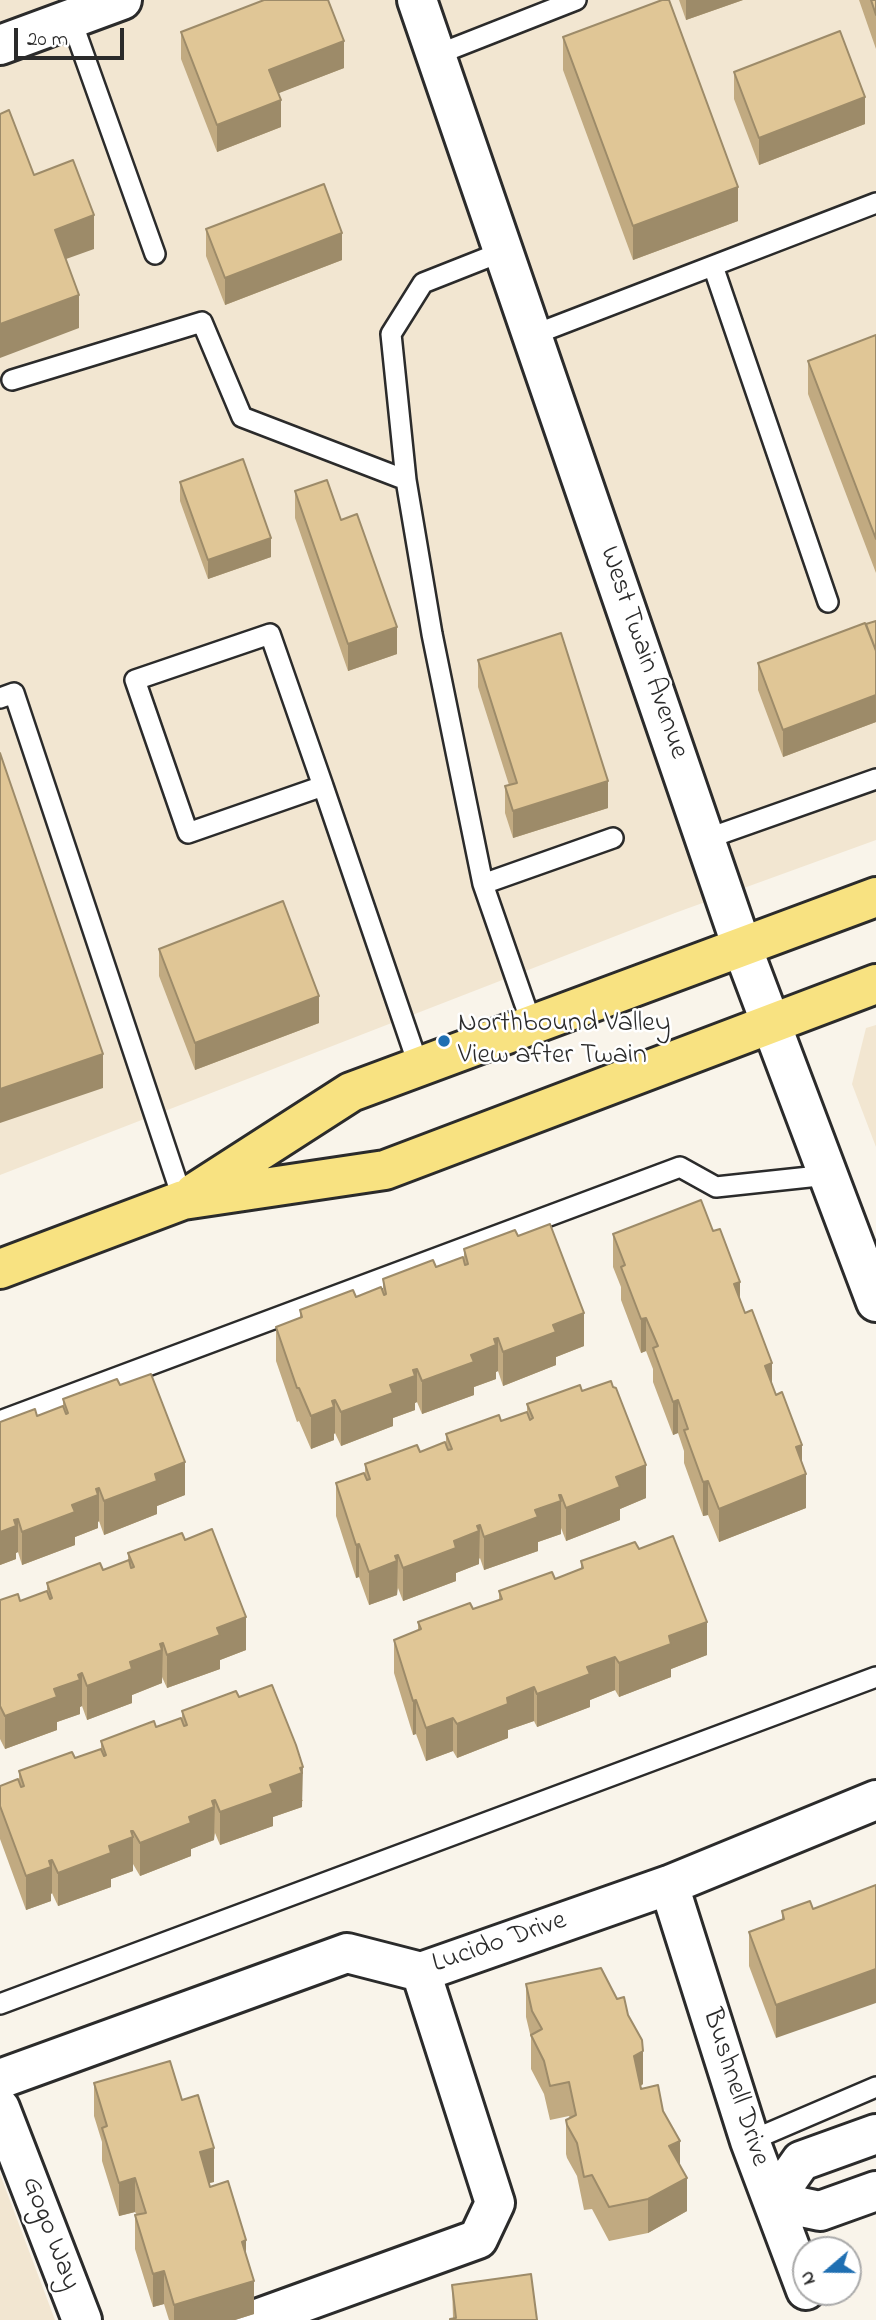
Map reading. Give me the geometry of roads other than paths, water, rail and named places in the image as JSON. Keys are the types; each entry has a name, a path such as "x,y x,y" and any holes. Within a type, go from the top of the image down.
{"main road":[{"path":"0,1269 183,1200 351,1092 876,897"},
{"path":"183,1200 385,1170 876,984"}],"street":[{"path":"0,44 122,0"},
{"name":"West Twain Avenue","path":"417,0 742,947 876,1302"},
{"name":"Lucido Drive","path":"0,2079 346,1953 421,1972 669,1885 876,1800"},
{"name":"Bushnell Drive","path":"669,1885 750,2141 792,2253"},
{"path":"254,2320 478,2239 495,2203 421,1972"},
{"name":"Gogo Way","path":"0,2108 82,2320"},
{"path":"876,2134 801,2161 773,2201 820,2211 876,2191"}],"lane":[{"path":"436,55 576,0"},
{"path":"71,19 155,254"},
{"path":"533,335 876,203"},
{"path":"504,251 423,283 391,334 406,480 432,634 483,884 532,1025"},
{"path":"713,266 828,602"},
{"path":"12,380 202,322 242,417 406,480"},
{"path":"323,786 188,833 135,680 270,634 323,786 419,1067"},
{"path":"0,698 14,693 183,1200"},
{"path":"706,839 876,779"},
{"path":"483,884 613,838"},
{"path":"0,1421 680,1167 716,1187 828,1175"},
{"path":"0,2004 876,1677"},
{"path":"750,2141 876,2087"}],"place":[{"name":"Northbound Valley View after Twain","path":"444,1041"}]}
